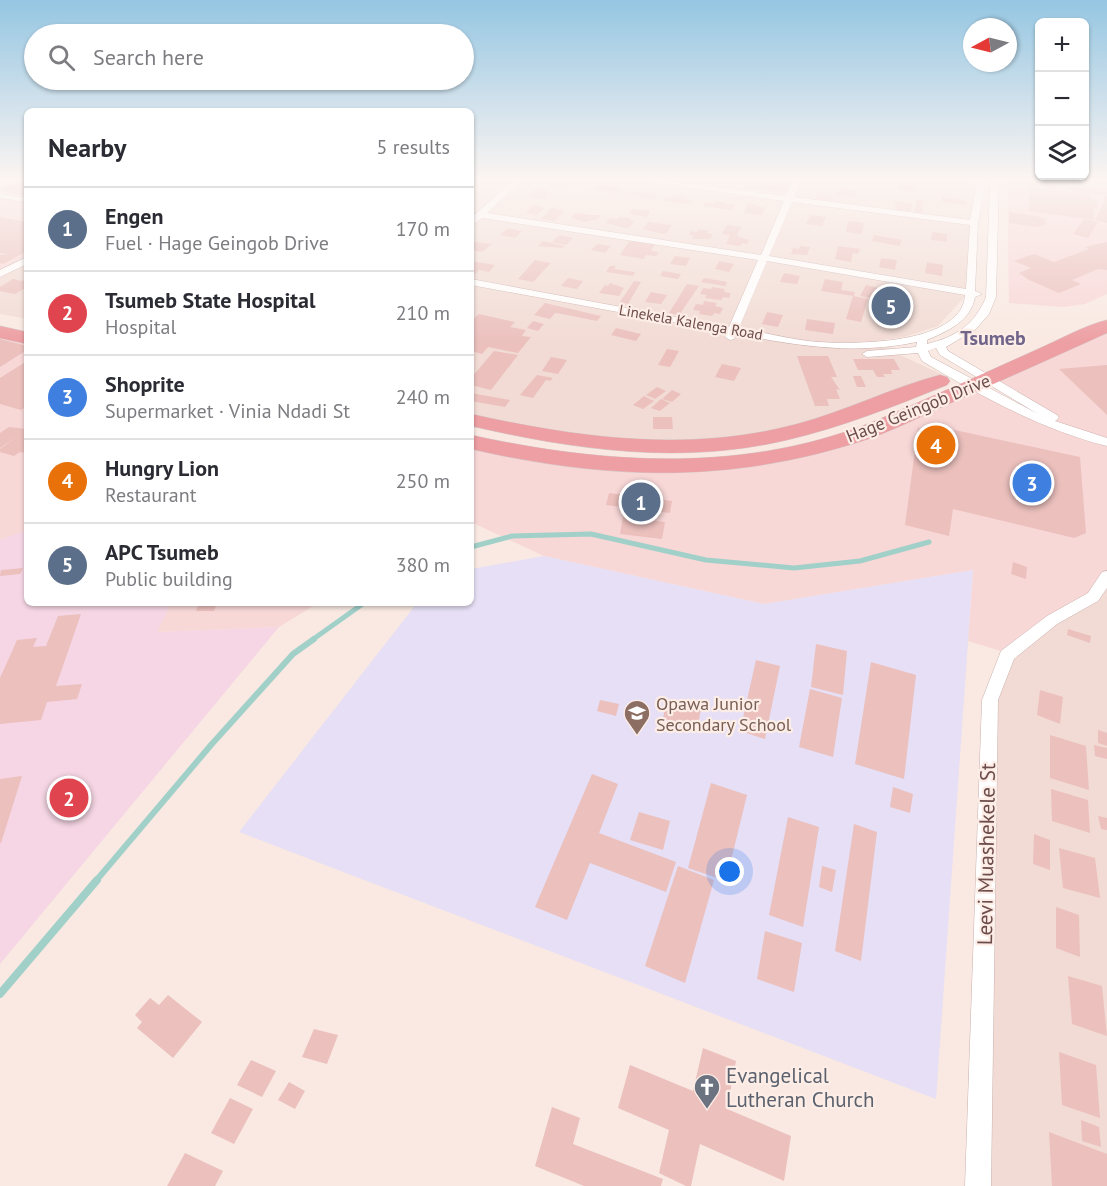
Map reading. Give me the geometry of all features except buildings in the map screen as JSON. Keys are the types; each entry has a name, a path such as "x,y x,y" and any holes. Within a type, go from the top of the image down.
{"highway":[{"name":"Hage Geingob Drive","path":"474,443 521,454 631,468 722,465 784,455 858,435 1107,308"},
{"name":"Hage Geingob Drive","path":"474,421 532,435 600,445 635,448 716,445 786,434 823,424 971,377 1107,326"},
{"path":"0,332 24,337"}],"street":[{"path":"601,233 992,296"},
{"path":"731,333 773,233"},
{"path":"922,348 923,340 959,320 967,310 973,233"},
{"path":"894,348 944,348 979,320 992,296 994,233"},
{"path":"0,274 24,262"},
{"name":"Linekela Kalenga Road","path":"474,283 620,309 836,354 894,348"},
{"path":"894,348 912,354 922,348"},
{"path":"922,348 1080,435"},
{"path":"944,348 971,377 1014,409 1080,435 1107,442"},
{"name":"Leevi Muashekele St","path":"978,1186 990,700 1007,655 1052,620 1093,597 1107,576"}],"shaded area":[{"path":"0,233 24,233 24,262 0,274"},
{"path":"474,233 975,233 969,292 938,326 904,337 881,340 896,353 945,376 825,422 680,447 474,420"},
{"path":"1008,233 1107,233 1107,294 1085,304 1063,307 1009,303"},
{"path":"24,261 24,318 0,314 0,274"},
{"path":"1107,326 1107,576 1093,597 1004,652 968,641 973,570 764,604 544,556 474,523 474,443 579,463 784,455 972,386 1076,433 989,378"},
{"path":"0,332 24,337 24,531 0,540"},
{"path":"24,531 24,606 170,606 157,632 279,627 0,964 0,540"},
{"name":"Opawa Junior Secondary School","path":"544,556 764,604 973,570 936,1099 239,832 415,606 474,606 474,568"},
{"path":"1107,572 1107,1186 980,1186 994,701 1004,652"},
{"path":"169,606 313,606 279,627 156,632"}],"waterway":[{"path":"474,546 512,536 591,534 706,560 794,568 860,561 929,542"},
{"path":"312,640 360,606"},
{"path":"95,882 211,745 293,654 314,639"},
{"path":"0,994 97,880"}],"place":[{"name":"APC Tsumeb","path":"891,306"},
{"name":"Hungry Lion","path":"936,445"},
{"name":"Shoprite","path":"1032,483"},
{"name":"Engen","path":"641,502"},
{"name":"Opawa Junior Secondary School","path":"637,736"},
{"name":"Tsumeb State Hospital","path":"69,798"},
{"name":"Evangelical Lutheran Church","path":"707,1110"}],"district":[{"name":"Tsumeb","path":"993,338"}]}
